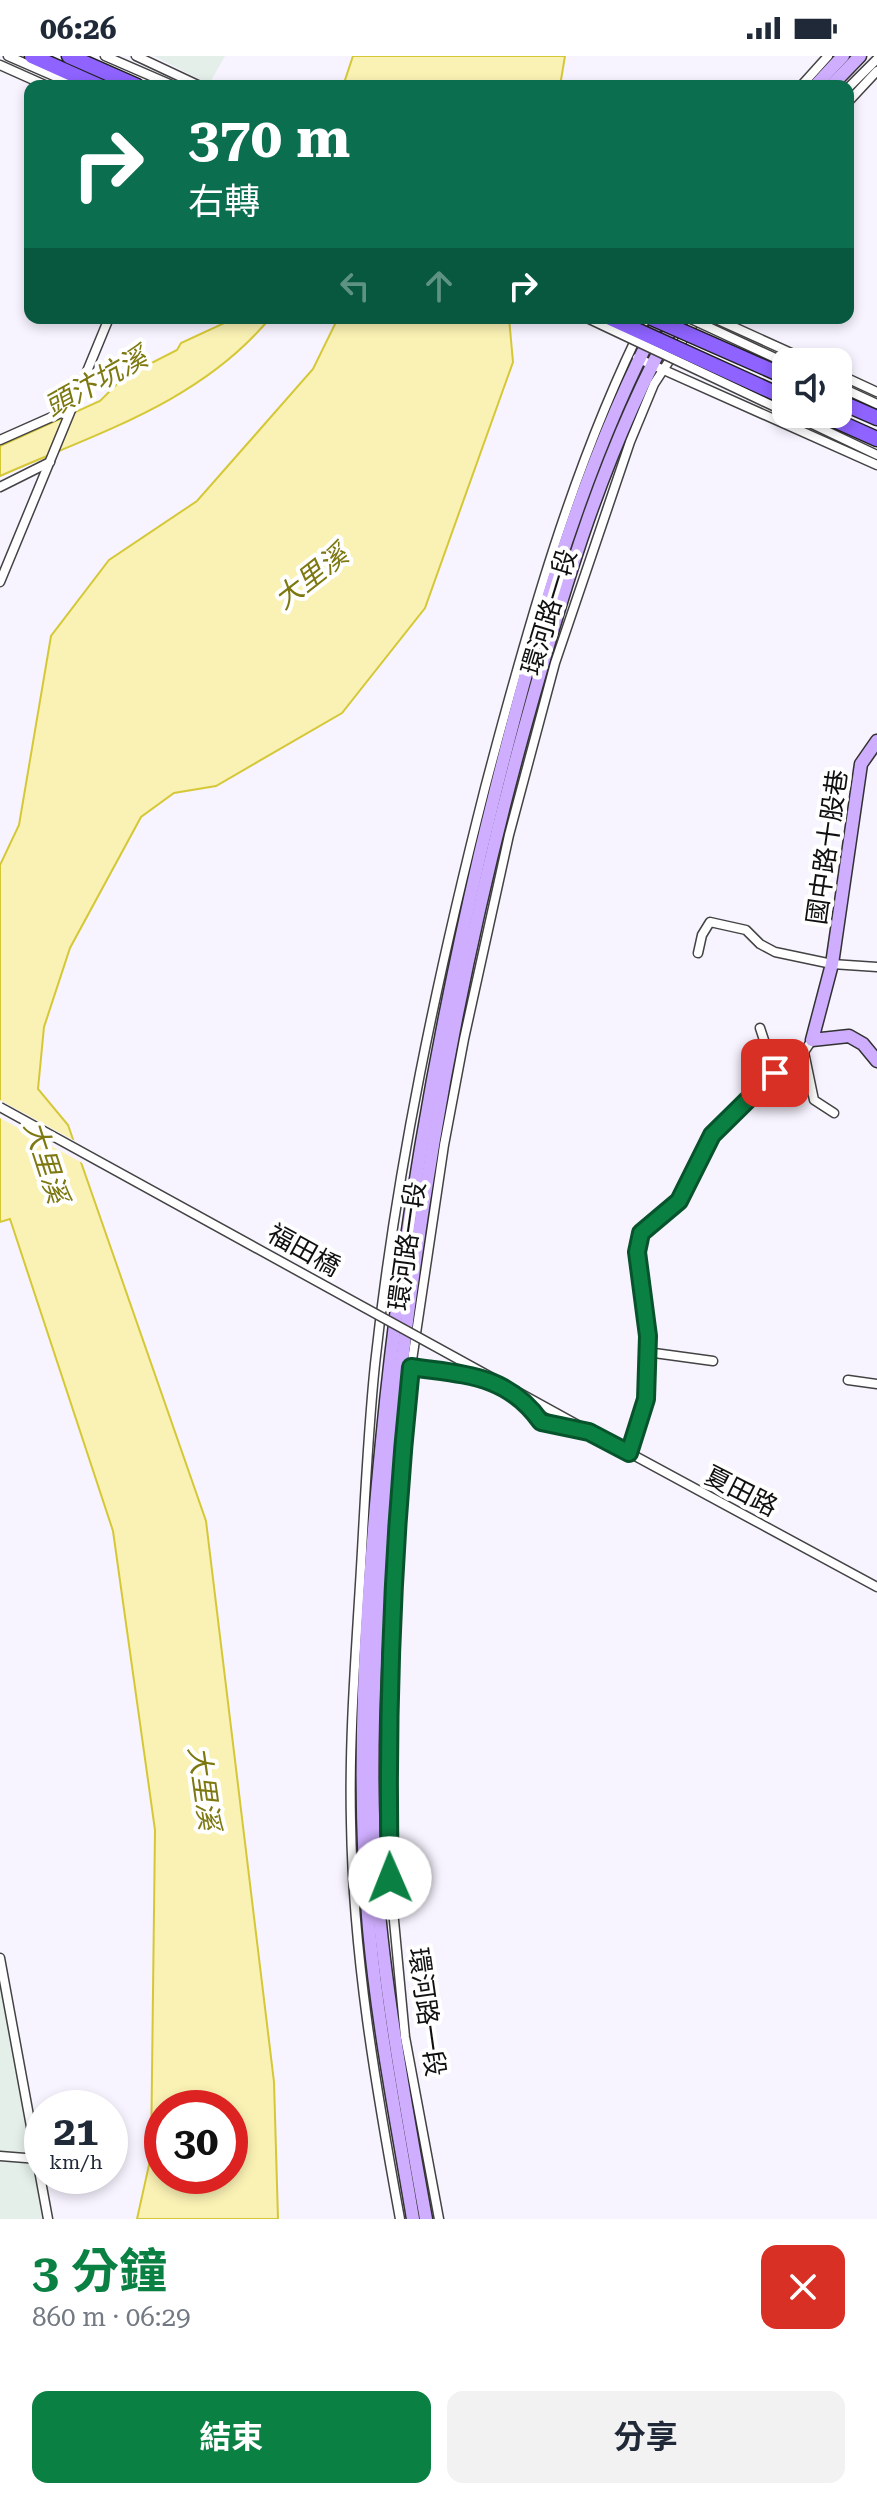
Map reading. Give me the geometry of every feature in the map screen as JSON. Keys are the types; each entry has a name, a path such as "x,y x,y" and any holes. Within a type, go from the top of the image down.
{"main road":[{"path":"32,56 86,80"},
{"path":"69,56 123,80"},
{"path":"623,324 772,392"},
{"path":"666,324 772,371"},
{"path":"852,407 877,418"},
{"path":"852,428 877,439"}],"street":[{"path":"8,56 63,80"},
{"path":"105,56 160,80"},
{"path":"136,56 187,80"},
{"path":"806,80 828,56"},
{"path":"821,80 843,56"},
{"path":"837,80 860,56"},
{"path":"854,82 877,59"},
{"path":"0,65 34,80"},
{"path":"854,96 877,71"},
{"path":"0,582 107,324"},
{"path":"600,324 772,405"},
{"name":"環河路一段","path":"400,2219 370,2040 351,1824 353,1702 394,1365 435,1062 503,760 580,502 644,324"},
{"name":"環河路一段","path":"633,356 656,324"},
{"name":"環河路一段","path":"413,2219 381,2039 369,1926 363,1795 365,1657 394,1365 447,1059 502,813 545,656 583,536 615,445 651,364 674,324"},
{"name":"環河路一段","path":"426,2219 384,1950 374,1808 378,1632 394,1365 509,835 555,663 599,524 648,399 693,324"},
{"path":"702,324 772,357"},
{"path":"727,324 780,348"},
{"path":"633,356 877,465"},
{"path":"852,380 877,392"},
{"path":"852,392 877,404"},
{"path":"0,440 72,408"},
{"path":"820,428 877,455"},
{"path":"0,487 51,461"},
{"name":"國中路十股巷","path":"812,1040 832,964 862,760 877,741"},
{"path":"698,953 710,922 746,930 775,952 832,964 877,967"},
{"path":"760,1028 775,1073"},
{"path":"629,1453 646,1399 647,1352 637,1252 641,1233 679,1201 712,1135 775,1073 804,1052 812,1040 849,1036 863,1044 877,1061"},
{"path":"804,1052 814,1100 834,1113"},
{"name":"福田橋","path":"0,1107 588,1431"},
{"path":"647,1352 713,1361"},
{"path":"394,1365 494,1382 517,1393 541,1422 588,1431"},
{"name":"環河路一段","path":"394,1365 387,1772 390,1878 405,2037 439,2219"},
{"path":"848,1380 877,1384"},
{"name":"夏田路","path":"588,1431 877,1587"},
{"path":"0,1958 25,2090"},
{"path":"0,2156 24,2158"},
{"path":"44,2194 48,2219"}],"shaded area":[{"path":"154,56 225,56 211,80 201,80"},
{"path":"0,1981 24,2105 24,2194 39,2194 42,2219 0,2219"}],"water":[{"path":"353,56 565,56 561,80 345,80"},
{"path":"222,324 264,324 243,347 180,394 110,429 0,476 0,446 100,401 124,377 177,350 181,343"},
{"name":"大里溪","path":"335,324 510,324 513,362 425,608 342,713 216,786 174,793 141,817 70,948 44,1027 38,1089 68,1125 206,1521 274,2082 278,2219 137,2219 144,2188 144,2194 248,2194 248,2090 152,2090 155,1830 113,1531 10,1219 0,1222 0,865 19,825 51,636 109,560 197,501 313,369"}],"pier":[{"path":"0,1100 77,1142 84,1164 0,1118"}],"route":[{"path":"390,1878 387,1772 391,1627 411,1367 494,1382 517,1393 541,1422 589,1432 629,1453 646,1399 648,1336 637,1252 641,1233 679,1201 712,1135 775,1073"}],"water label":[{"name":"頭汴坑溪","path":"96,382"}]}
